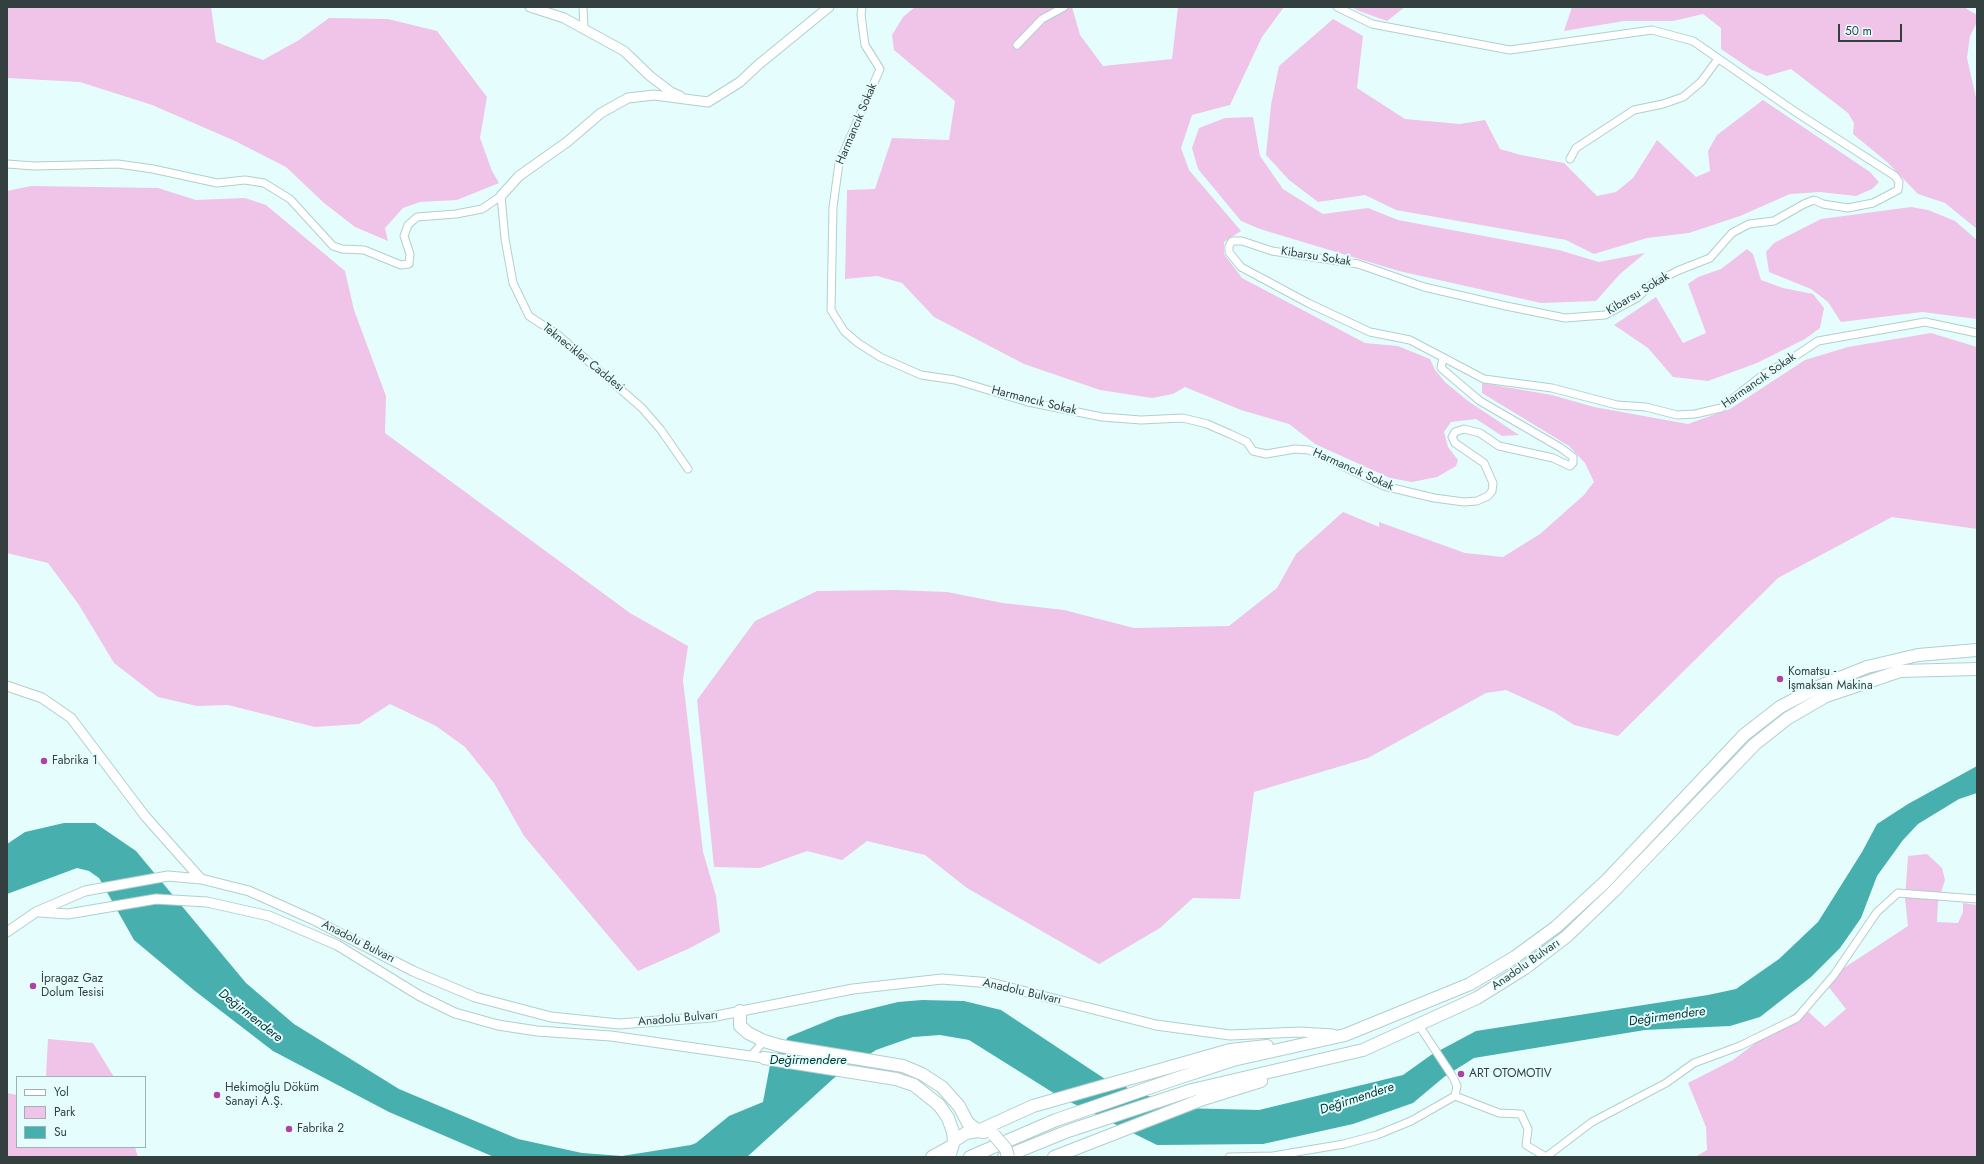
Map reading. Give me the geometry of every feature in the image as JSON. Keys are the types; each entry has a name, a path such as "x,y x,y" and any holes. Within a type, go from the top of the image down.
{"highway":[{"name":"Anadolu Bulvarı","path":"970,1157 1056,1120 1233,1060 1345,1035 1470,984 1515,957 1556,927 1605,882 1744,735 1780,707 1820,686 1867,667 1918,655 1977,650"},
{"name":"Anadolu Bulvarı","path":"1004,1157 1068,1131 1192,1090 1362,1050 1478,998 1525,968 1566,937 1615,890 1755,744 1788,718 1826,696 1900,671 1977,669"},
{"path":"740,1011 740,1026 748,1033 764,1041 781,1046 903,1066 942,1086 959,1106 968,1123 978,1131 994,1135 1006,1149 1008,1157"},
{"path":"932,1157 951,1150 966,1133 978,1131 1032,1106 1230,1050 1345,1035"},
{"path":"1054,1157 1203,1099 1362,1050"},
{"path":"764,1058 863,1072 896,1079 914,1085 929,1095 939,1105 948,1118 951,1150"}],"street":[{"path":"530,7 564,18 624,51 650,76 672,92 691,101"},
{"path":"583,7 584,28"},
{"path":"7,164 34,166 118,164 152,168 217,183 245,180 264,183 290,199 333,246 342,249 364,250 401,265 409,264 410,254 404,236 408,225 417,217 456,214 482,208 501,196 519,176 567,142 601,113 628,98 654,94 691,101 708,102 740,82 758,65 829,7"},
{"name":"Harmancık Sokak","path":"862,7 861,15 865,46 880,69 839,163 833,207 832,310 844,331 858,343 880,358 921,375 955,380 1028,402 1102,417 1141,420 1183,418 1207,424 1236,437 1246,442 1253,451 1266,454 1295,449 1309,450 1384,486 1434,498 1464,502 1476,501 1488,496 1492,491 1493,483 1484,463 1455,443 1452,437 1455,432 1464,429 1480,433 1499,446 1553,458 1570,466 1573,463 1573,457 1561,448 1480,401 1441,368 1443,358 1484,379 1552,388 1617,406 1646,407 1677,415 1695,414 1721,408 1764,374 1788,361 1818,341 1925,322 1977,333"},
{"path":"1017,45 1042,19 1064,7"},
{"name":"Kibarsu Sokak","path":"1337,7 1372,24 1510,50 1652,30 1693,41 1895,176 1900,182 1898,190 1873,203 1848,208 1823,204 1814,200 1774,221 1749,224 1732,233 1710,258 1677,271 1651,285 1637,298 1604,315 1565,318 1424,287 1358,264 1272,251 1242,241 1232,241 1229,246 1229,252 1241,267 1308,303 1370,332 1410,340 1443,358"},
{"path":"1570,159 1576,148 1634,110 1663,104 1683,97 1701,82 1718,59"},
{"name":"Teknecikler Caddesi","path":"501,196 505,239 513,283 529,316 558,335 642,408 661,430 688,469"},
{"path":"7,686 42,698 71,718 146,816 201,878"},
{"name":"Anadolu Bulvarı","path":"7,932 36,912 85,891 168,876 201,878 249,891 316,921 413,971 475,997 551,1017 619,1024 711,1017 853,989 942,979 991,983 1156,1025 1230,1035 1300,1032 1345,1035"},
{"path":"1455,1096 1499,1113 1521,1114 1528,1129 1526,1145 1546,1157 1592,1122 1666,1083 1694,1063 1740,1046 1797,1018 1834,975 1876,912 1898,893 1977,899"},
{"name":"Anadolu Bulvarı","path":"36,912 68,914 156,899 207,902 270,916 337,945 420,996 456,1013 498,1025 537,1031 611,1036 764,1058"},
{"path":"1229,1157 1273,1156 1344,1144 1377,1136 1411,1121 1455,1096 1457,1086 1453,1077 1418,1024"},
{"path":"751,1056 764,1041"}],"green space":[{"path":"7,7 211,7 216,42 263,60 299,40 329,18 388,19 437,31 487,97 480,138 492,171 499,183 457,200 420,202 403,208 385,228 388,241 355,227 324,203 286,167 235,141 152,105 80,82 7,78"},
{"path":"915,7 1072,7 1080,35 1103,66 1172,59 1178,7 1284,7 1262,37 1230,105 1192,115 1181,148 1189,170 1241,231 1224,242 1224,254 1242,278 1365,343 1398,346 1430,359 1435,370 1445,382 1468,401 1519,435 1502,436 1476,419 1451,422 1444,432 1448,447 1458,460 1456,466 1437,477 1412,482 1390,478 1315,444 1289,424 1241,410 1185,387 1173,394 1152,398 1100,390 1024,364 934,317 902,283 877,276 845,279 847,190 875,189 892,138 949,140 955,101 894,50 892,35 903,17"},
{"path":"1352,7 1405,7 1387,21"},
{"path":"1572,7 1964,7 1977,15 1977,22 1970,36 1967,58 1977,102 1977,229 1945,203 1918,194 1887,162 1853,134 1854,123 1848,113 1791,69 1767,76 1752,70 1721,49 1721,28 1703,14 1673,21 1624,21 1564,31"},
{"path":"1333,19 1363,36 1357,88 1405,119 1460,124 1485,120 1500,149 1521,155 1564,163 1597,196 1616,192 1633,178 1657,140 1696,177 1710,171 1708,151 1717,135 1763,100 1870,172 1879,182 1872,189 1856,196 1820,192 1790,194 1740,216 1689,233 1647,238 1594,254 1566,240 1396,210 1365,195 1318,202 1289,180 1266,155 1271,105 1279,66"},
{"path":"1253,117 1260,156 1283,189 1323,214 1368,208 1398,220 1559,250 1599,262 1645,253 1620,274 1596,301 1541,303 1399,271 1260,229 1241,221 1198,169 1192,148 1199,128 1225,118"},
{"path":"31,186 158,188 196,200 245,198 266,205 345,271 354,310 386,396 385,433 630,613 688,646 683,680 703,852 716,896 720,932 688,949 638,971 524,836 494,783 465,747 436,726 390,704 359,724 315,727 228,705 197,706 158,697 114,663 79,605 48,563 7,553 7,191"},
{"path":"1911,207 1928,210 1955,221 1977,240 1977,319 1922,312 1841,322 1828,302 1811,289 1769,272 1766,252 1774,243 1821,219"},
{"path":"1747,249 1753,254 1761,280 1783,288 1813,294 1824,308 1820,328 1805,339 1757,363 1708,381 1673,377 1648,348 1614,325 1656,297 1683,343 1706,333 1688,284 1698,277 1721,269"},
{"path":"1931,333 1977,347 1977,529 1892,517 1778,578 1618,736 1574,725 1554,712 1506,690 1486,693 1368,758 1254,792 1240,899 1193,898 1160,928 1099,964 967,888 925,855 867,841 842,860 807,851 760,868 714,867 697,700 755,621 817,591 895,590 947,592 1003,603 1064,610 1134,628 1229,626 1277,588 1296,554 1343,512 1379,527 1379,522 1465,553 1503,557 1540,534 1584,495 1594,482 1585,463 1569,446 1482,393 1482,383 1552,395 1594,407 1688,424 1730,409 1805,360 1848,347"},
{"path":"1927,854 1942,868 1945,880 1938,902 1937,922 1958,923 1963,912 1963,903 1977,905 1977,1157 1695,1157 1707,1150 1706,1127 1688,1083 1733,1060 1803,1007 1825,1027 1846,1009 1824,981 1908,926 1905,899 1908,856"},
{"path":"48,1039 93,1043 113,1076 46,1076"},
{"path":"7,1093 16,1095 16,1148 135,1148 138,1157 7,1157"}],"water":[{"name":"Değirmendere","path":"1977,766 1977,793 1959,799 1918,824 1903,840 1877,876 1861,918 1840,948 1811,977 1760,1017 1730,1026 1645,1030 1474,1058 1444,1077 1413,1103 1353,1124 1263,1144 1157,1145 1060,1097 969,1040 940,1035 913,1037 876,1050 834,1078 747,1157 494,1157 389,1112 273,1051 195,991 134,940 99,878 89,871 77,868 7,894 7,844 25,832 64,823 95,823 136,851 246,983 294,1024 399,1089 518,1139 582,1153 622,1156 696,1143 729,1116 763,1102 770,1065 788,1037 837,1017 898,1002 922,1000 964,1001 1001,1010 1105,1079 1179,1108 1259,1110 1403,1075 1431,1055 1476,1031 1708,995 1736,989 1779,959 1818,922 1862,852 1877,824 1908,804"}],"place":[{"name":"Komatsu - İşmaksan Makina","path":"1780,679"},
{"name":"Fabrika 1","path":"44,761"},
{"name":"İpragaz Gaz Dolum Tesisi","path":"33,986"},
{"name":"ART OTOMOTIV","path":"1461,1074"},
{"name":"Hekimoğlu Döküm Sanayi A.Ş.","path":"217,1095"},
{"name":"Fabrika 2","path":"289,1129"}]}
